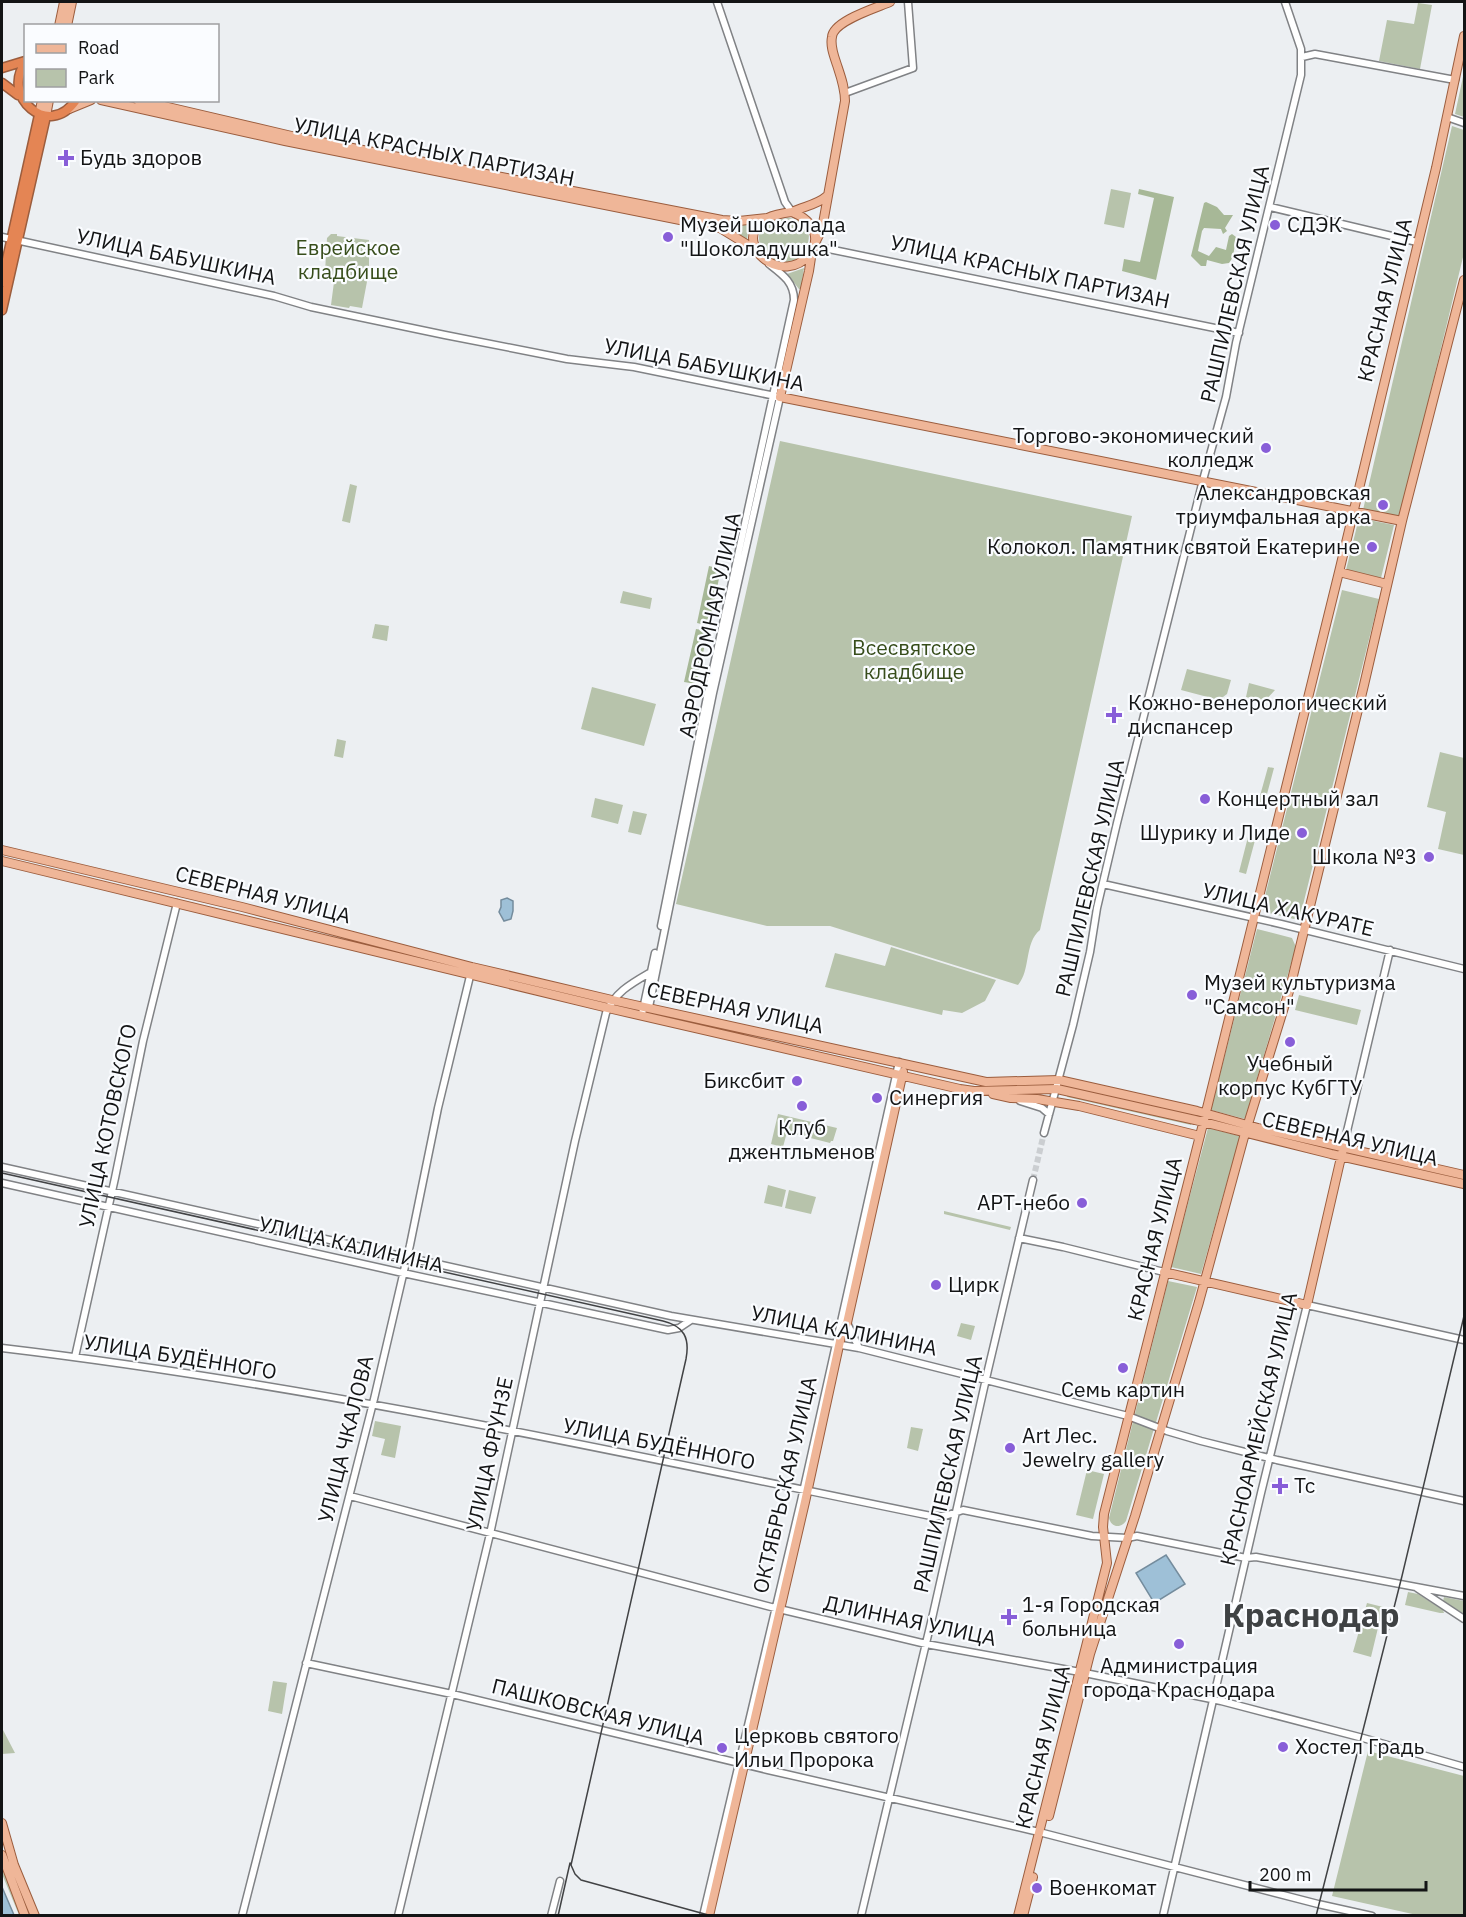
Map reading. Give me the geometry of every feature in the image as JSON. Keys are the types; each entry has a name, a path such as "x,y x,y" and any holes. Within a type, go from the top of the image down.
{"highway":[{"path":"2,68 24,62"},
{"path":"18,95 17,80 24,64"},
{"path":"2,83 18,95 27,107 42,115 60,114 69,109 74,102"},
{"path":"2,310 42,115"},
{"path":"2,282 15,240"}],"main road":[{"path":"59,24 64,2"},
{"path":"66,24 72,2"},
{"path":"845,93 832,45 833,31 846,21 890,2"},
{"name":"КРАСНАЯ УЛИЦА","path":"1023,1916 1083,1673 1107,1563 1104,1514 1340,572 1464,36"},
{"name":"АЭРОДРОМНАЯ УЛИЦА","path":"776,396 814,246 822,229 845,93"},
{"path":"42,102 42,115"},
{"path":"42,115 48,102"},
{"path":"69,109 86,102"},
{"name":"УЛИЦА КРАСНЫХ ПАРТИЗАН","path":"109,102 323,149 720,228 756,250"},
{"name":"УЛИЦА КРАСНЫХ ПАРТИЗАН","path":"147,102 296,137 722,220 766,219"},
{"path":"792,212 808,221 814,230 814,246 806,259 791,266 777,266 767,262 756,250 753,241 758,225 766,219 816,203 827,196"},
{"name":"КРАСНАЯ УЛИЦА","path":"1083,1673 1127,1538 1282,1016 1402,521 1464,280"},
{"name":"УЛИЦА БАБУШКИНА","path":"776,396 1402,521"},
{"path":"1340,572 1387,584"},
{"name":"СЕВЕРНАЯ УЛИЦА","path":"2,850 256,911 471,971"},
{"name":"СЕВЕРНАЯ УЛИЦА","path":"2,861 610,1004 644,1009 986,1082 1058,1085 1204,1118 1464,1184"},
{"path":"254,922 256,911"},
{"name":"СЕВЕРНАЯ УЛИЦА","path":"644,1009 960,1089 980,1090 1058,1085"},
{"name":"ОКТЯБРЬСКАЯ УЛИЦА","path":"709,1916 837,1344 847,1323 902,1063"},
{"name":"СЕВЕРНАЯ УЛИЦА","path":"980,1090 1011,1098 1053,1101 1200,1136"},
{"name":"СЕВЕРНАЯ УЛИЦА","path":"1342,1152 1464,1175"},
{"name":"КРАСНОАРМЕЙСКАЯ УЛИЦА","path":"1307,1305 1342,1152"},
{"path":"1164,1272 1307,1305"},
{"path":"2,1823 14,1865 35,1916"},
{"name":"КРАСНАЯ УЛИЦА","path":"1018,1916 1042,1833"},
{"path":"2,1855 25,1916"}],"street":[{"path":"717,2 785,202 792,212"},
{"path":"845,93 914,68 908,2"},
{"name":"РАШПИЛЕВСКАЯ УЛИЦА","path":"1044,1133 1090,952 1103,884 1203,480 1226,397 1239,333 1301,75 1301,49 1285,2"},
{"path":"1302,57 1315,54 1455,80"},
{"path":"1447,117 1464,123"},
{"path":"778,214 785,202"},
{"path":"1270,207 1417,242"},
{"name":"УЛИЦА БАБУШКИНА","path":"2,237 274,296 310,307 445,335 567,359 645,369 776,396"},
{"name":"УЛИЦА КРАСНЫХ ПАРТИЗАН","path":"814,246 1239,333"},
{"name":"АЭРОДРОМНАЯ УЛИЦА","path":"644,1009 776,396 794,294 788,280 767,262"},
{"name":"АЭРОДРОМНАЯ УЛИЦА","path":"644,1009 708,692 776,396"},
{"name":"УЛИЦА ХАКУРАТЕ","path":"1103,884 1464,969"},
{"name":"УЛИЦА КОТОВСКОГО","path":"75,1357 143,1041 177,903"},
{"name":"КРАСНОАРМЕЙСКАЯ УЛИЦА","path":"1342,1152 1390,950"},
{"name":"УЛИЦА ЧКАЛОВА","path":"242,1916 350,1496 471,971"},
{"path":"610,1004 622,989 651,972"},
{"name":"УЛИЦА ФРУНЗЕ","path":"398,1916 490,1534 575,1141 610,1004"},
{"name":"ОКТЯБРЬСКАЯ УЛИЦА","path":"837,1344 900,1074"},
{"name":"СЕВЕРНАЯ УЛИЦА","path":"1011,1098 1042,1108 1049,1114"},
{"name":"УЛИЦА КАЛИНИНА","path":"2,1167 544,1288 691,1319 859,1348 1128,1416 1201,1441 1464,1501"},
{"name":"РАШПИЛЕВСКАЯ УЛИЦА","path":"861,1916 1033,1180"},
{"name":"УЛИЦА КАЛИНИНА","path":"2,1183 668,1330 679,1328 691,1319"},
{"path":"1019,1238 1063,1246 1164,1272"},
{"path":"1307,1305 1464,1340"},
{"name":"КРАСНОАРМЕЙСКАЯ УЛИЦА","path":"1163,1916 1307,1305"},
{"path":"847,1323 859,1348"},
{"name":"УЛИЦА БУДЁННОГО","path":"2,1348 222,1378 372,1404 931,1516 945,1516 963,1510 1104,1538 1137,1536 1246,1558 1256,1557 1464,1596"},
{"name":"ДЛИННАЯ УЛИЦА","path":"350,1496 777,1609 926,1644 1213,1700 1363,1738 1464,1767"},
{"name":"УЛИЦА БУДЁННОГО","path":"1414,1586 1464,1619"},
{"name":"ПАШКОВСКАЯ УЛИЦА","path":"306,1663 452,1694 1042,1833 1371,1916"},
{"name":"ОКТЯБРЬСКАЯ УЛИЦА","path":"703,1916 742,1764"},
{"path":"551,1916 560,1881"}],"green space":[{"path":"1418,3 1432,5 1420,69 1379,61 1387,20 1414,24"},
{"path":"1464,72 1464,117 1455,114"},
{"path":"1452,126 1464,130 1464,253 1400,518 1363,510"},
{"path":"1111,189 1131,193 1124,228 1104,224"},
{"path":"1139,189 1174,197 1156,280 1122,271 1124,259 1140,262 1154,198 1138,194"},
{"path":"1206,202 1217,207 1224,215 1233,215 1225,228 1227,231 1223,234 1221,229 1204,228 1198,251 1209,256 1216,247 1226,250 1229,236 1232,234 1236,237 1233,257 1229,263 1222,264 1207,260 1206,266 1201,266 1191,256"},
{"path":"788,218 801,222 807,229 809,238 806,248 799,257 790,262 780,262 768,256 761,248 759,233 770,222"},
{"path":"724,224 750,226 747,241"},
{"name":"Еврейское кладбище","path":"331,234 369,240 369,271 362,308 331,305 334,282 330,281 329,272 325,272 327,238"},
{"path":"804,268 801,289 799,289 787,274"},
{"name":"Всесвятское кладбище","path":"780,441 1132,516 1040,930 1035,935 1029,949 1025,972 1018,985 830,926 767,926 676,904"},
{"path":"350,484 357,486 350,523 342,521"},
{"path":"1359,518 1394,525 1381,578 1346,570"},
{"path":"709,566 721,569 709,626 697,623"},
{"path":"1342,590 1379,599 1300,917 1294,919 1265,912 1262,908"},
{"path":"623,591 652,598 650,609 620,603"},
{"path":"375,624 389,626 387,641 372,638"},
{"path":"696,629 708,631 696,684 684,682"},
{"path":"1187,669 1231,680 1227,694 1219,700 1181,690"},
{"path":"1249,683 1275,690 1264,702 1246,697"},
{"path":"592,687 656,704 644,746 581,729"},
{"path":"337,739 346,741 343,758 334,756"},
{"path":"1440,752 1464,758 1464,855 1438,849 1446,812 1427,807"},
{"path":"1268,767 1274,768 1263,809 1258,803"},
{"path":"595,798 623,805 618,824 591,817"},
{"path":"633,811 647,814 641,835 628,832"},
{"path":"1258,829 1246,874 1239,872 1249,833"},
{"path":"1257,929 1292,938 1296,947 1245,1119 1211,1110"},
{"path":"891,947 996,980 985,1001 962,1013 943,1010 942,1015 825,987 835,953 885,966"},
{"path":"1299,995 1361,1010 1357,1025 1295,1010"},
{"path":"1068,1093 1192,1122 1191,1125 1067,1097"},
{"path":"778,1114 837,1128 833,1141 830,1143 787,1132 783,1147 771,1144"},
{"path":"1208,1128 1240,1136 1201,1274 1171,1267"},
{"path":"768,1185 786,1190 782,1207 764,1203"},
{"path":"789,1190 816,1197 811,1214 785,1208"},
{"path":"944,1211 1011,1227 1010,1230 944,1214"},
{"path":"1168,1281 1197,1287 1126,1521 1116,1526 1109,1518"},
{"path":"961,1323 975,1326 971,1340 957,1336"},
{"path":"375,1421 401,1426 395,1458 381,1455 385,1439 372,1436"},
{"path":"911,1427 923,1429 918,1451 907,1448"},
{"path":"1087,1470 1104,1474 1093,1519 1076,1515"},
{"path":"1408,1592 1418,1594 1443,1610 1444,1613 1405,1605"},
{"path":"1444,1597 1464,1601 1464,1614 1443,1601"},
{"path":"1367,1603 1383,1607 1371,1657 1353,1652"},
{"path":"273,1681 287,1683 282,1714 268,1711"},
{"path":"2,1728 15,1753 2,1754"},
{"path":"1368,1751 1464,1776 1464,1915 1417,1915 1332,1896"},
{"path":"2,1863 22,1915 19,1915 2,1874"}],"water":[{"path":"507,898 513,901 513,911 511,919 504,921 499,912 501,900"},
{"path":"1166,1555 1185,1584 1156,1602 1153,1601 1136,1573"},
{"path":"2,1887 14,1915 2,1915"}],"tunnel":[{"path":"1033,1180 1044,1133"}],"tram line":[{"path":"2,1173 663,1321 681,1330 686,1339 686,1359 571,1865 581,1880 712,1916"},
{"path":"1316,1916 1402,1576 1464,1316"},
{"path":"558,1916 570,1863"}],"place":[{"name":"Будь здоров","path":"66,158"},
{"name":"СДЭК","path":"1275,225"},
{"name":"Музей шоколада \"Шоколадушка\"","path":"668,237"},
{"name":"Торгово-экономический колледж","path":"1266,448"},
{"name":"Александровская триумфальная арка","path":"1383,505"},
{"name":"Колокол. Памятник святой Екатерине","path":"1372,547"},
{"name":"Кожно-венерологический диспансер","path":"1114,715"},
{"name":"Концертный зал","path":"1205,799"},
{"name":"Шурику и Лиде","path":"1302,833"},
{"name":"Школа №3","path":"1429,857"},
{"name":"Музей культуризма \"Самсон\"","path":"1192,995"},
{"name":"Учебный корпус КубГТУ","path":"1290,1042"},
{"name":"Биксбит","path":"797,1081"},
{"name":"Синергия","path":"877,1098"},
{"name":"Клуб джентльменов","path":"802,1106"},
{"name":"АРТ-небо","path":"1082,1203"},
{"name":"Цирк","path":"936,1285"},
{"name":"Семь картин","path":"1123,1368"},
{"name":"Art Лес. Jewelry gallery","path":"1010,1448"},
{"name":"Тс","path":"1280,1486"},
{"name":"1-я Городская больница","path":"1009,1617"},
{"name":"Администрация города Краснодара","path":"1179,1644"},
{"name":"Хостел Градь","path":"1283,1747"},
{"name":"Церковь святого Ильи Пророка","path":"722,1748"},
{"name":"Военкомат","path":"1037,1888"}],"district":[{"name":"Краснодар","path":"1311,1615"}]}
